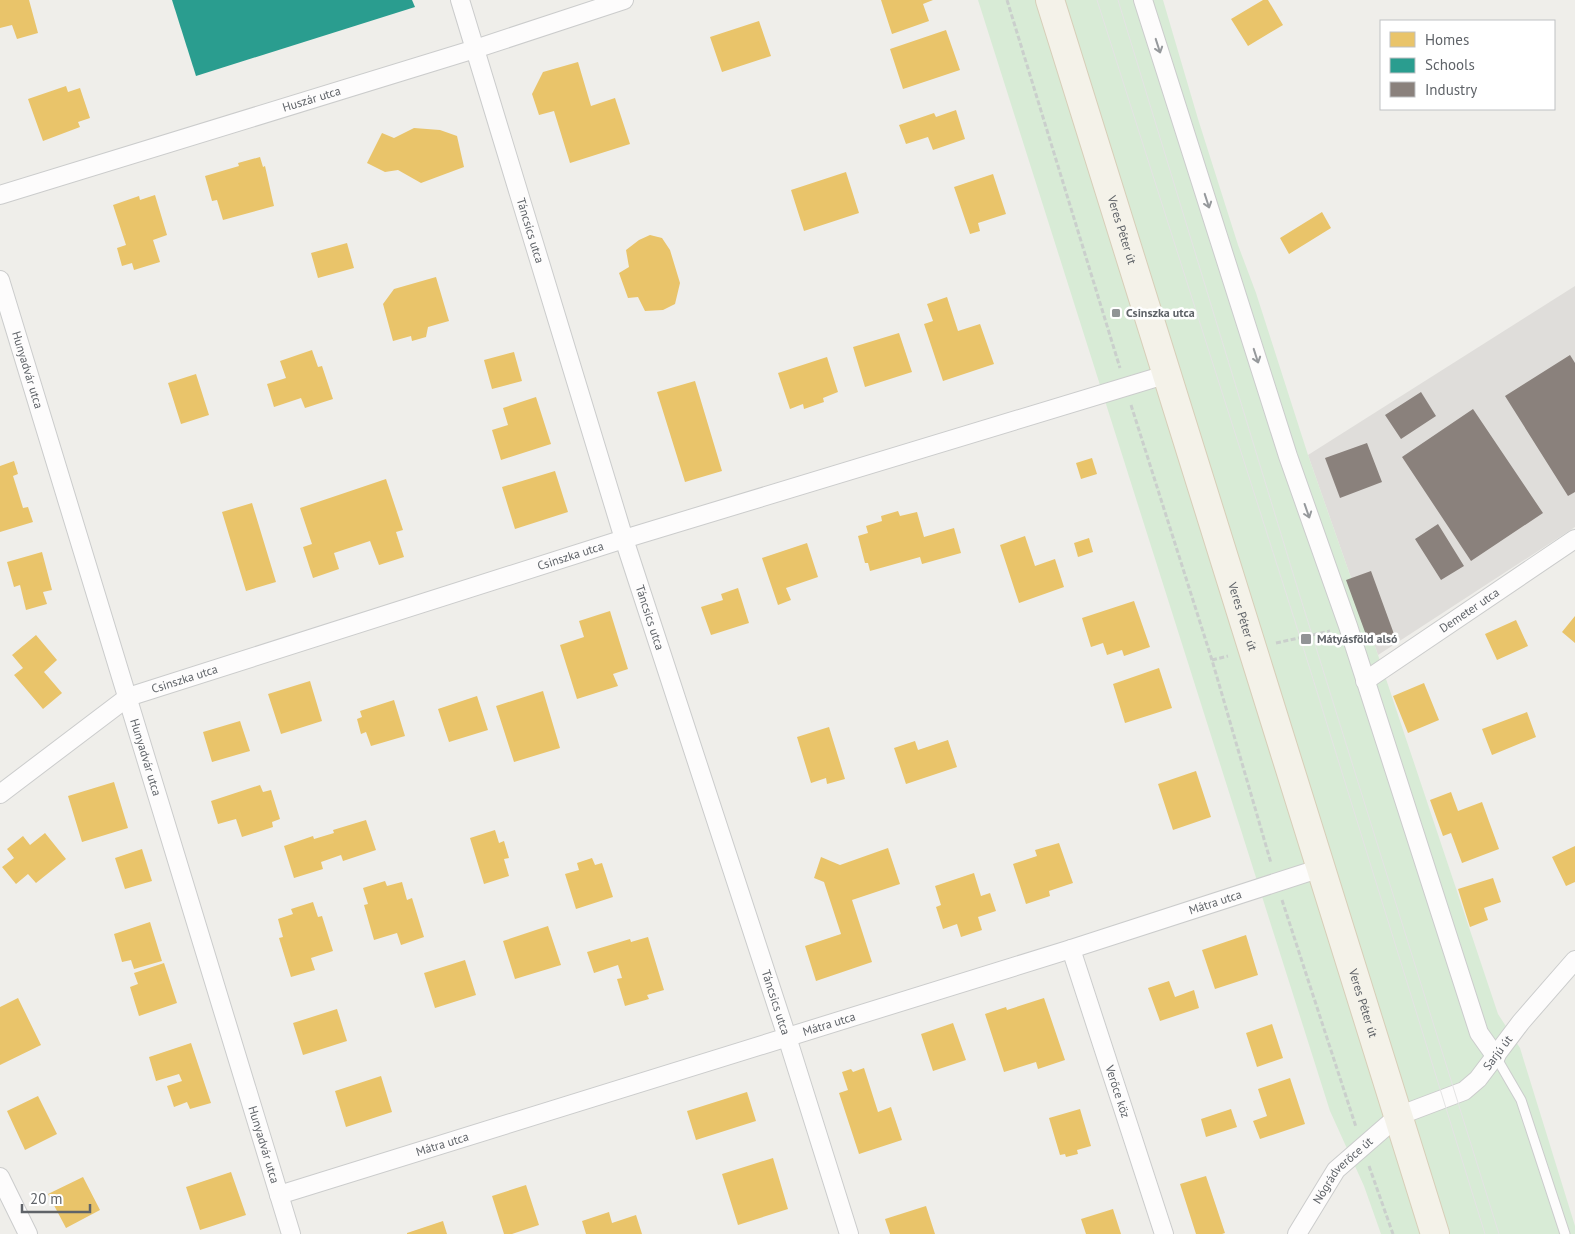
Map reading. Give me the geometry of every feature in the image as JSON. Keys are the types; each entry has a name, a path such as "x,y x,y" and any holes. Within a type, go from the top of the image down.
{"main road":[{"name":"Veres Péter út","path":"1050,0 1435,1234"}],"street":[{"name":"Táncsics utca","path":"460,0 624,539 787,1036 849,1234"},
{"name":"Huszár utca","path":"0,196 624,0"},
{"path":"1143,0 1288,456 1348,626 1479,1033 1496,1057"},
{"name":"Hunyadvár utca","path":"0,280 291,1234"},
{"name":"Csinszka utca","path":"0,794 128,697 624,539 1168,374"},
{"name":"Demeter utca","path":"1365,681 1575,539"},
{"name":"Mátra utca","path":"279,1195 1071,949 1321,868"},
{"name":"Verőce köz","path":"1071,949 1164,1234"},
{"name":"Sarjú út","path":"1398,1116 1464,1091 1478,1079 1522,1022 1575,960"},
{"name":"Nógrádverőce út","path":"1297,1234 1336,1170 1398,1116"},
{"path":"0,1177 28,1234"}],"lane":[{"path":"1496,1057 1520,1100 1565,1234"}],"path":[{"path":"1007,0 1212,660 1276,882 1362,1148 1393,1234"},
{"path":"1212,660 1348,626"}],"shaded area":[{"path":"1575,286 1575,527 1378,655 1308,455"}],"green space":[{"path":"978,0 1163,0 1238,245 1256,293 1308,455 1378,655 1498,1014 1520,1048 1575,1226 1575,1234 1381,1234 1364,1186 1330,1111"}],"building: Homes":[{"path":"0,0 29,0 38,33 17,39 12,25 0,28"},
{"path":"881,0 933,0 923,4 929,21 892,34"},
{"path":"1263,0 1268,0 1283,25 1248,46 1231,19"},
{"path":"759,21 771,56 722,72 710,37"},
{"path":"946,30 960,70 903,89 890,49"},
{"path":"578,62 591,106 615,98 630,144 570,163 554,111 539,115 532,94 543,72"},
{"path":"66,86 68,92 80,88 90,118 78,122 80,127 43,141 28,99"},
{"path":"956,110 965,139 933,150 928,137 906,144 899,125 934,113 936,117"},
{"path":"414,128 440,130 457,136 464,167 421,183 398,170 385,172 367,163 382,133 394,138"},
{"path":"260,157 263,167 265,166 274,206 223,220 217,200 212,201 205,176 239,166 238,163"},
{"path":"846,172 859,213 804,231 791,190"},
{"path":"993,174 1006,214 978,223 980,231 970,234 954,187"},
{"path":"155,195 167,235 153,240 160,262 134,270 132,263 122,266 117,248 126,245 113,205 139,196 140,200"},
{"path":"1322,212 1331,228 1289,254 1280,238"},
{"path":"650,235 662,238 670,250 680,283 675,304 663,310 645,311 638,297 628,298 619,273 629,267 626,250 639,240"},
{"path":"347,243 354,268 318,278 311,253"},
{"path":"436,277 449,321 428,327 426,337 412,341 411,336 393,341 383,304 394,289"},
{"path":"947,297 958,331 980,324 994,364 943,381 924,324 933,321 927,304"},
{"path":"899,333 912,372 865,387 853,347"},
{"path":"312,350 318,367 322,366 333,399 305,408 301,398 274,407 267,384 286,378 280,361"},
{"path":"514,352 522,381 492,389 484,360"},
{"path":"827,357 838,392 823,398 824,402 804,409 803,404 790,409 778,373"},
{"path":"196,374 209,415 181,424 168,383"},
{"path":"695,381 722,471 685,482 657,392"},
{"path":"536,397 551,444 501,460 492,430 508,425 503,408"},
{"path":"1092,458 1097,474 1081,479 1076,463"},
{"path":"14,461 18,474 13,476 23,508 28,507 33,522 0,532 0,466"},
{"path":"555,471 568,512 515,529 502,487"},
{"path":"386,479 403,530 396,532 404,557 379,565 370,541 334,553 339,569 313,578 303,547 312,544 300,508"},
{"path":"252,503 276,582 246,591 222,512"},
{"path":"898,511 900,516 917,512 924,537 954,528 961,553 922,564 920,557 870,571 868,563 865,563 858,536 868,533 866,526 882,521 881,516"},
{"path":"1025,536 1035,566 1055,559 1064,587 1019,603 1000,545"},
{"path":"1089,538 1093,552 1078,557 1074,543"},
{"path":"807,543 818,577 786,588 791,600 778,605 762,558"},
{"path":"42,552 52,590 43,592 47,604 26,610 20,585 14,587 7,562"},
{"path":"738,588 749,623 711,635 701,607 723,600 721,594"},
{"path":"1134,601 1150,647 1124,656 1122,650 1107,655 1103,643 1091,647 1082,618"},
{"path":"610,611 628,669 613,674 618,686 577,699 560,645 584,637 579,621"},
{"path":"1575,616 1575,643 1562,632"},
{"path":"1516,620 1528,646 1497,660 1485,634"},
{"path":"36,635 57,660 44,672 62,693 43,709 14,675 23,668 12,655"},
{"path":"1159,668 1172,708 1125,723 1113,684"},
{"path":"310,681 322,721 281,734 268,694"},
{"path":"1424,683 1439,720 1408,733 1393,696"},
{"path":"543,691 560,748 514,762 496,706"},
{"path":"477,696 488,730 449,742 438,709"},
{"path":"394,700 405,736 371,746 366,732 361,734 357,719 362,717 360,711"},
{"path":"1527,712 1536,737 1492,755 1482,729"},
{"path":"240,721 250,751 212,762 203,732"},
{"path":"829,727 845,779 827,784 826,778 811,783 797,737"},
{"path":"948,740 957,767 906,784 894,748 915,741 918,750"},
{"path":"1196,771 1211,817 1173,830 1158,784"},
{"path":"114,782 128,828 82,842 68,796"},
{"path":"260,785 263,792 271,790 280,819 272,822 273,827 242,837 236,819 218,824 211,801"},
{"path":"1451,792 1458,811 1482,802 1499,849 1462,863 1451,833 1443,836 1430,800"},
{"path":"366,820 376,850 343,861 341,855 321,862 323,869 294,878 284,846 313,836 314,839 334,833 333,830"},
{"path":"495,830 499,843 504,841 509,858 504,859 509,876 484,884 470,838"},
{"path":"45,833 66,859 36,883 28,874 16,884 2,867 14,858 7,849 23,836 30,845"},
{"path":"1059,843 1073,883 1049,891 1050,896 1026,904 1013,864 1037,856 1035,850"},
{"path":"1575,846 1575,882 1566,886 1552,857"},
{"path":"888,848 900,884 852,900 872,962 816,981 805,946 841,934 824,882 814,878 821,857 840,865"},
{"path":"142,849 152,881 125,889 115,858"},
{"path":"592,858 595,865 602,863 613,897 576,909 565,874 579,870 577,863"},
{"path":"974,873 981,896 990,893 996,911 978,917 982,930 961,937 957,924 943,929 936,907 941,905 935,886"},
{"path":"1493,878 1501,902 1484,908 1488,920 1470,927 1458,889"},
{"path":"385,881 387,886 402,882 407,900 412,898 424,937 401,945 397,933 374,940 364,905 368,904 363,888"},
{"path":"313,902 318,917 322,916 333,951 311,958 315,970 291,977 279,938 283,937 278,919 293,914 291,909"},
{"path":"150,922 162,961 134,969 131,960 122,962 114,934"},
{"path":"548,926 561,965 515,979 503,941"},
{"path":"1246,935 1258,975 1215,989 1202,950"},
{"path":"648,937 664,990 647,995 649,999 625,1006 617,979 622,978 618,965 594,973 587,952 630,939 631,942"},
{"path":"465,960 476,995 435,1008 424,973"},
{"path":"164,963 177,1003 139,1016 130,987 138,984 134,973"},
{"path":"1169,981 1175,997 1194,990 1199,1008 1160,1021 1148,988"},
{"path":"18,998 41,1045 0,1065 0,1007"},
{"path":"1044,998 1065,1060 1038,1069 1036,1062 1004,1072 985,1014 1006,1007 1007,1010"},
{"path":"337,1009 347,1041 303,1055 293,1023"},
{"path":"953,1023 966,1060 933,1071 921,1034"},
{"path":"1272,1024 1283,1058 1257,1067 1246,1033"},
{"path":"191,1043 211,1103 190,1109 187,1102 174,1107 167,1086 182,1081 179,1074 156,1081 149,1057"},
{"path":"864,1068 878,1112 891,1107 902,1140 859,1154 839,1093 848,1090 842,1072 851,1069 853,1072"},
{"path":"381,1076 392,1112 346,1127 335,1091"},
{"path":"1290,1078 1305,1124 1260,1139 1253,1121 1267,1116 1258,1089"},
{"path":"747,1092 756,1121 696,1140 687,1111"},
{"path":"38,1096 57,1134 25,1150 7,1111"},
{"path":"1080,1109 1091,1146 1077,1150 1078,1154 1066,1157 1065,1154 1060,1155 1049,1118"},
{"path":"1231,1109 1237,1127 1206,1137 1201,1119"},
{"path":"773,1158 788,1209 738,1225 722,1174"},
{"path":"231,1172 246,1215 200,1230 186,1187"},
{"path":"1206,1176 1225,1233 1222,1234 1196,1234 1180,1184"},
{"path":"83,1177 100,1210 66,1228 48,1194"},
{"path":"526,1185 539,1225 512,1234 504,1234 492,1196"},
{"path":"926,1206 935,1234 890,1234 885,1219"},
{"path":"1113,1209 1121,1234 1086,1234 1081,1219"},
{"path":"609,1212 612,1223 636,1215 642,1234 586,1234 582,1221"},
{"path":"443,1221 447,1234 407,1234 407,1233"}],"building: Schools":[{"path":"172,0 412,0 415,7 196,76"}],"building: Industry":[{"path":"1570,355 1575,363 1575,492 1568,496 1505,396"},
{"path":"1421,392 1436,416 1401,439 1385,415"},
{"path":"1473,409 1543,513 1471,561 1402,457"},
{"path":"1367,443 1382,482 1340,498 1325,458"},
{"path":"1438,524 1464,566 1441,580 1415,539"},
{"path":"1371,571 1394,634 1369,643 1346,580"}],"tram line":[{"path":"1097,0 1300,637 1485,1234"},
{"path":"1118,0 1299,593 1499,1234"}],"place":[{"name":"Csinszka utca","path":"1116,313"},
{"name":"Mátyásföld alsó","path":"1306,639"}]}
